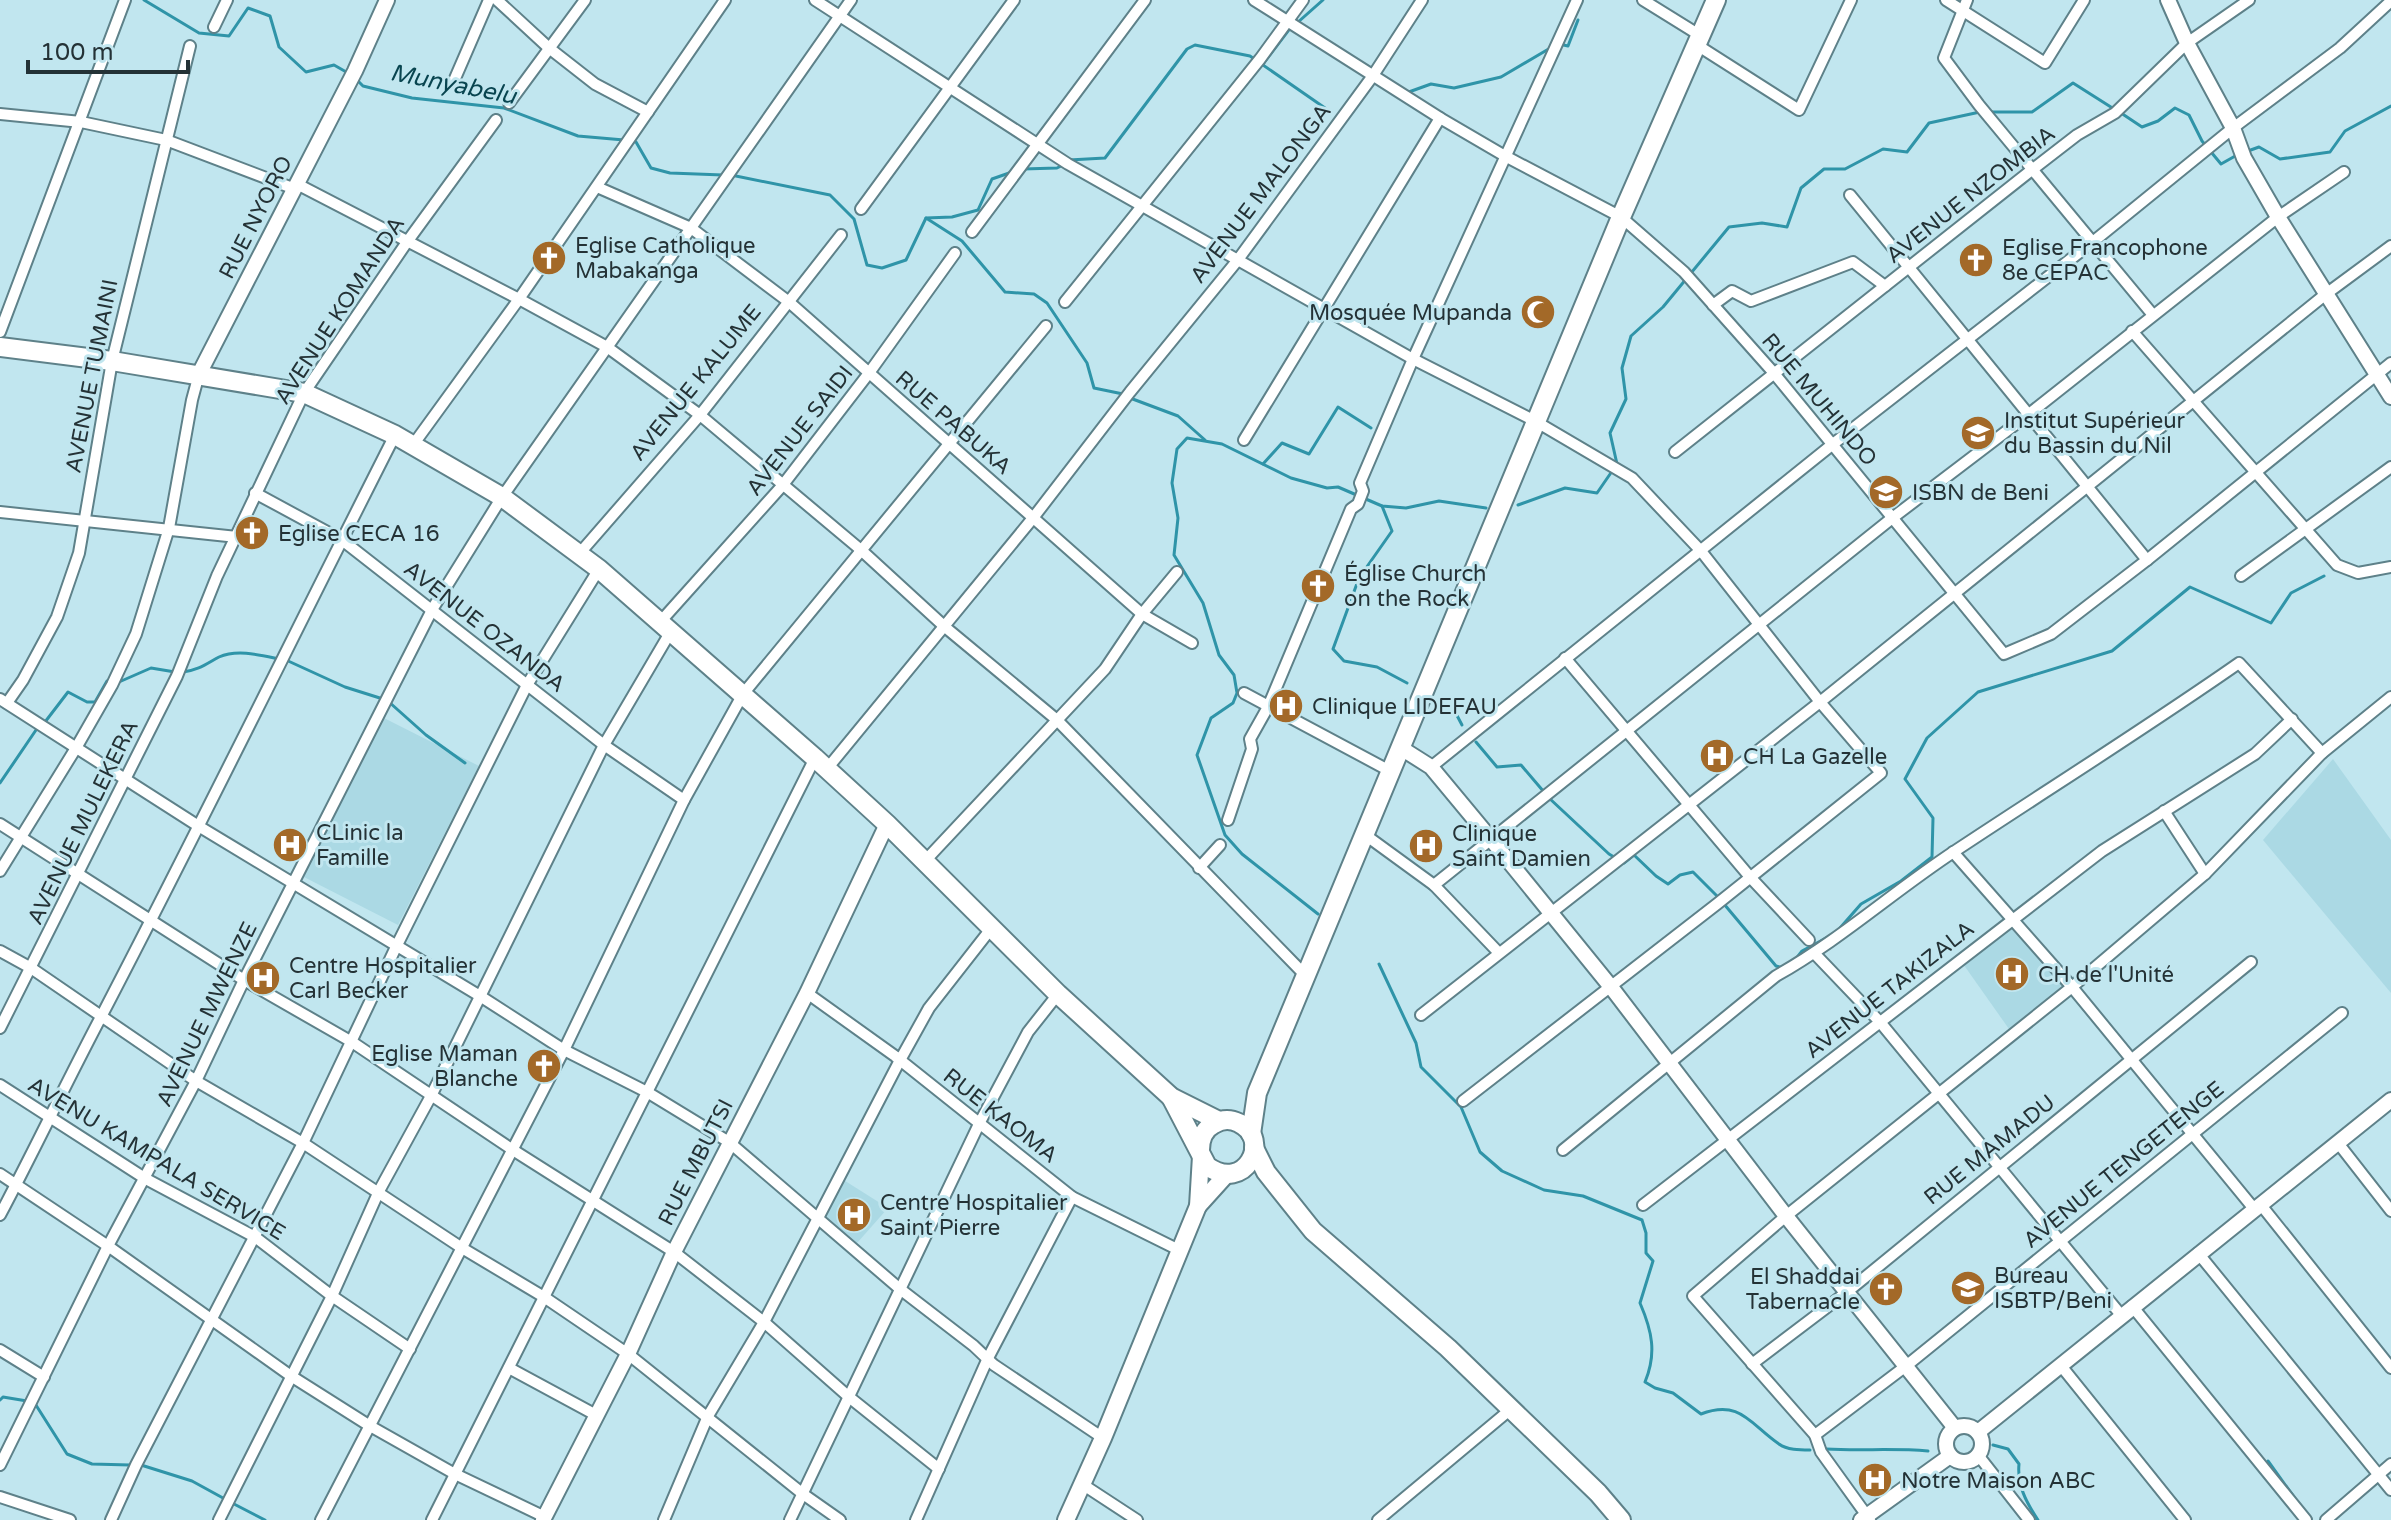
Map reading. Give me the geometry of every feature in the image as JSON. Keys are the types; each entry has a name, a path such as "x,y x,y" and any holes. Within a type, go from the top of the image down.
{"highway":[{"path":"1232,1174 1246,1167 1253,1141 1257,1093 1535,421 1716,0"},
{"path":"0,347 199,374 304,393 395,435 502,497 599,569 743,694 887,824 990,930 1171,1097 1223,1121 1245,1127 1266,1172 1313,1231 1414,1316 1598,1493 1621,1520"},
{"path":"1201,1153 1203,1134 1257,1093"},
{"path":"1171,1097 1207,1166 1216,1172 1232,1174 1281,1194"}],"main road":[{"path":"1066,1520 1198,1206 1201,1153"},
{"path":"1198,1206 1232,1174"}],"street":[{"path":"0,332 125,0"},
{"path":"214,27 227,0"},
{"name":"RUE NYORO","path":"199,374 352,76 387,0"},
{"path":"453,83 489,0"},
{"path":"497,0 549,48 595,84 648,112"},
{"path":"509,103 585,0"},
{"path":"413,445 519,299 725,0"},
{"path":"815,0 1065,162 1237,261 1325,307 1413,359 1535,421 1632,478 1701,551 1820,702 1881,773 1463,1101"},
{"name":"AVENUE MWENZE","path":"0,1465 433,608 502,497 851,0"},
{"path":"861,209 1014,0"},
{"path":"972,232 1145,0"},
{"name":"RUE MUHINDO","path":"1254,0 1440,118 1621,217 1688,276 1773,372 2004,654 2051,634 2147,560"},
{"path":"1065,302 1258,62 1293,24 1303,0"},
{"name":"AVENUE MALONGA","path":"432,1520 647,1092 821,764 945,627 1237,261 1372,77 1422,0"},
{"path":"1228,820 1252,749 1250,739 1268,707 1351,509 1358,504 1363,491 1360,483 1413,359 1577,0"},
{"path":"1643,0 1799,110 1851,0"},
{"path":"1946,0 1965,5 2045,63 2084,0"},
{"path":"2168,0 2187,43 2233,128 2242,153 2278,217 2391,397"},
{"name":"AVENUE NZOMBIA","path":"1675,452 2077,135 2119,109 2187,43 2249,0"},
{"path":"1431,767 1833,444 2094,241 2233,128 2340,48 2391,1"},
{"path":"1965,5 1944,58 1979,105 2153,315"},
{"name":"AVENUE TUMAINI","path":"4,701 23,680 57,617 70,583 86,521 112,361 190,46"},
{"path":"0,114 81,122 166,140 296,187 519,299 607,347 700,415 1057,720 1306,976"},
{"path":"1244,440 1440,118"},
{"name":"AVENUE KOMANDA","path":"178,671 200,614 304,393 407,242 496,120"},
{"path":"1434,885 1891,519 2278,217 2344,172"},
{"name":"RUE PABUKA","path":"597,187 691,228 789,302 1142,614 1192,643"},
{"path":"1850,195 2147,560 2391,363"},
{"name":"AVENUE KALUME","path":"579,554 700,415 841,235"},
{"path":"1421,1015 1820,702 2326,294 2391,246"},
{"name":"AVENUE SAIDI","path":"219,1520 332,1296 379,1191 431,1096 666,626 782,486 869,373 955,253"},
{"path":"1713,305 1732,291 1751,301 1853,262 1885,286"},
{"path":"321,1520 564,1050 684,800 743,694 1046,326"},
{"path":"2132,331 2337,565 2358,573 2391,567"},
{"path":"0,871 76,748 115,680 136,634 169,528 199,374"},
{"path":"0,1215 200,827 395,435"},
{"path":"2241,576 2391,467"},
{"name":"AVENUE OZANDA","path":"255,493 342,540 433,608 604,745 684,800"},
{"path":"0,512 237,537"},
{"path":"111,1520 136,1465 303,1143 396,947 527,685 599,569"},
{"path":"924,862 1105,669 1142,614 1177,572"},
{"path":"1565,658 1750,877 1809,940"},
{"path":"1563,1150 1776,976 1815,954 1953,852 2130,738 2239,663 2322,753"},
{"name":"AVENUE MULEKERA","path":"0,1028 178,671"},
{"path":"1244,693 1390,771"},
{"path":"1950,1456 1866,1519 1819,1443 1693,1296 1786,1216 2072,987 2205,874 2322,753 2391,697"},
{"path":"4,701 200,827 564,1050 647,1092 729,1142 900,1289 988,1358 1103,1438"},
{"name":"AVENUE TAKIZALA","path":"1643,1205 2102,851 2255,754 2292,719"},
{"path":"1401,748 1431,767 1490,838 1611,987 1786,1216 1955,1428"},
{"path":"2164,811 2205,874"},
{"path":"0,824 244,980 352,1042 513,1150 674,1252 764,1322 849,1397 939,1469"},
{"name":"RUE MBUTSI","path":"544,1519 628,1354 729,1142 807,993 887,824"},
{"path":"1364,834 1434,885 1499,953"},
{"path":"1199,868 1220,845"},
{"path":"1953,852 2072,987 2192,1135 2258,1208 2391,1368"},
{"path":"664,1520 708,1416 764,1322 899,1062 929,1008 990,930"},
{"path":"0,951 31,968 196,1081 303,1143 462,1248 544,1297 628,1354 840,1520"},
{"path":"1815,954 1880,1022 2060,1240 2126,1310 2306,1520"},
{"name":"RUE MAMADU","path":"1752,1364 1847,1292 2251,962"},
{"name":"RUE KAOMA","path":"807,993 895,1056 1072,1197 1181,1251"},
{"path":"790,1520 980,1122 1028,1032 1058,994"},
{"name":"AVENUE TENGETENGE","path":"1819,1443 1906,1366 2342,1013"},
{"name":"AVENU KAMPALA SERVICE","path":"0,1085 146,1179 255,1237 332,1296 410,1349"},
{"path":"1978,1432 2391,1100"},
{"path":"2338,1143 2391,1211"},
{"path":"0,1174 108,1246 291,1376 370,1426 544,1519"},
{"path":"916,1520 988,1358 1072,1197"},
{"path":"2198,1253 2391,1490"},
{"path":"0,1350 44,1377"},
{"path":"2062,1367 2185,1520"},
{"path":"509,1368 596,1415"},
{"path":"1378,1520 1511,1409"},
{"path":"1967,1426 1978,1432 1982,1444 1978,1455 1964,1463 1950,1456 1946,1441 1955,1428 1967,1426"},
{"path":"1978,1455 2029,1520"},
{"path":"2326,1520 2391,1464"},
{"path":"1082,1484 1137,1520"},
{"path":"0,1497 70,1520"}],"shaded area":[{"path":"382,717 479,766 398,925 302,876"},
{"path":"2333,759 2391,840 2391,993 2263,840"},
{"name":"CH de l'Unité","path":"2009,926 2064,986 2009,1029 1961,961"},
{"name":"Centre Hospitalier Saint Pierre","path":"842,1179 888,1208 857,1243 822,1221"}],"waterway":[{"name":"Munyabelu","path":"144,0 199,33 229,36 248,8 270,16 279,47 306,72 334,65 348,73"},
{"path":"1263,64 1288,31 1323,0"},
{"path":"1559,44 1568,46 1578,20"},
{"path":"1069,160 1105,158 1187,49 1195,45 1250,56 1325,108"},
{"path":"1406,93 1431,84 1454,88 1501,77 1552,47"},
{"name":"Munyabelu","path":"357,80 363,86 412,98 504,108 578,136 624,140"},
{"path":"1987,112 2032,112 2073,83 2114,109"},
{"path":"2248,151 2259,147 2280,159 2330,152 2345,131 2391,106"},
{"path":"2121,113 2142,127 2158,121 2175,108 2189,115 2202,141 2221,164 2237,155"},
{"path":"1518,505 1565,488 1597,493 1617,464 1610,433 1626,399 1622,368 1631,336 1663,307 1729,227 1762,223 1787,227 1801,188 1824,169 1845,169 1883,149 1907,152 1929,123 1980,112"},
{"name":"Munyabelu","path":"631,141 636,142 651,168 670,173 723,175"},
{"path":"1023,169 1063,165"},
{"path":"926,218 952,217 978,210 992,179 1012,172"},
{"name":"Munyabelu","path":"731,175 830,195 854,219 867,265 882,268 906,260 926,218 962,241 1005,292 1034,294 1047,303 1087,363 1094,388 1123,394"},
{"name":"Munyabelu","path":"1130,398 1178,416 1205,440"},
{"path":"1263,464 1282,443 1309,454 1338,407 1371,428"},
{"path":"1318,914 1242,854 1225,835 1197,755 1211,718 1233,703 1237,693 1234,675 1219,655 1203,603 1174,555 1178,518 1172,483 1177,449 1187,438 1222,444 1291,478 1327,488 1338,487 1382,506 1406,508 1439,501 1486,508"},
{"path":"1382,506 1392,531 1359,578 1333,649 1344,661 1377,667 1407,683"},
{"path":"1840,928 1861,904 1901,881 1932,857 1933,818 1905,779 1927,738 1978,692 2112,651 2190,587 2271,623 2291,593 2324,576"},
{"path":"183,672 233,653 279,659"},
{"path":"286,660 345,687 383,699"},
{"path":"119,682 151,668 175,672"},
{"path":"45,722 68,692 87,702 95,702 107,681 111,681"},
{"path":"1444,700 1453,708 1462,725"},
{"path":"389,702 426,735 465,763"},
{"path":"0,783 36,730"},
{"path":"1476,742 1497,767 1521,765 1544,792"},
{"path":"1549,798 1609,854 1624,863 1634,855 1668,884 1680,875 1693,872 1719,898"},
{"path":"1724,904 1776,966 1783,968"},
{"path":"1795,960 1802,951 1828,937"},
{"path":"1379,964 1416,1043 1421,1067 1461,1107 1480,1152 1502,1171 1544,1190 1583,1196 1642,1220 1646,1233 1646,1253 1653,1261 1640,1303 1652,1342 1645,1382 1673,1393 1701,1414 1714,1410 1735,1412 1782,1446 1810,1450"},
{"path":"0,1400 3,1397 27,1401"},
{"path":"34,1402 67,1454 92,1464 130,1465"},
{"path":"1993,1445 2008,1449 2019,1464 2023,1493 2038,1520"},
{"path":"1826,1449 1928,1451"},
{"path":"2268,1461 2294,1497"},
{"path":"141,1465 192,1481 223,1498"},
{"path":"234,1504 265,1520"}],"place":[{"name":"Eglise Catholique Mabakanga","path":"549,258"},
{"name":"Eglise Francophone 8e CEPAC","path":"1976,260"},
{"name":"Mosquée Mupanda","path":"1538,312"},
{"name":"Institut Supérieur du Bassin du Nil","path":"1978,433"},
{"name":"ISBN de Beni","path":"1886,492"},
{"name":"Eglise CECA 16","path":"252,533"},
{"name":"Église Church on the Rock","path":"1318,586"},
{"name":"Clinique LIDEFAU","path":"1286,706"},
{"name":"CH La Gazelle","path":"1717,756"},
{"name":"CLinic la Famille","path":"290,845"},
{"name":"Clinique Saint Damien","path":"1426,846"},
{"name":"CH de l'Unité","path":"2012,974"},
{"name":"Centre Hospitalier Carl Becker","path":"263,978"},
{"name":"Eglise Maman Blanche","path":"544,1066"},
{"name":"Centre Hospitalier Saint Pierre","path":"854,1215"},
{"name":"Bureau ISBTP/Beni","path":"1968,1288"},
{"name":"El Shaddai Tabernacle","path":"1886,1289"},
{"name":"Notre Maison ABC","path":"1875,1480"}]}
